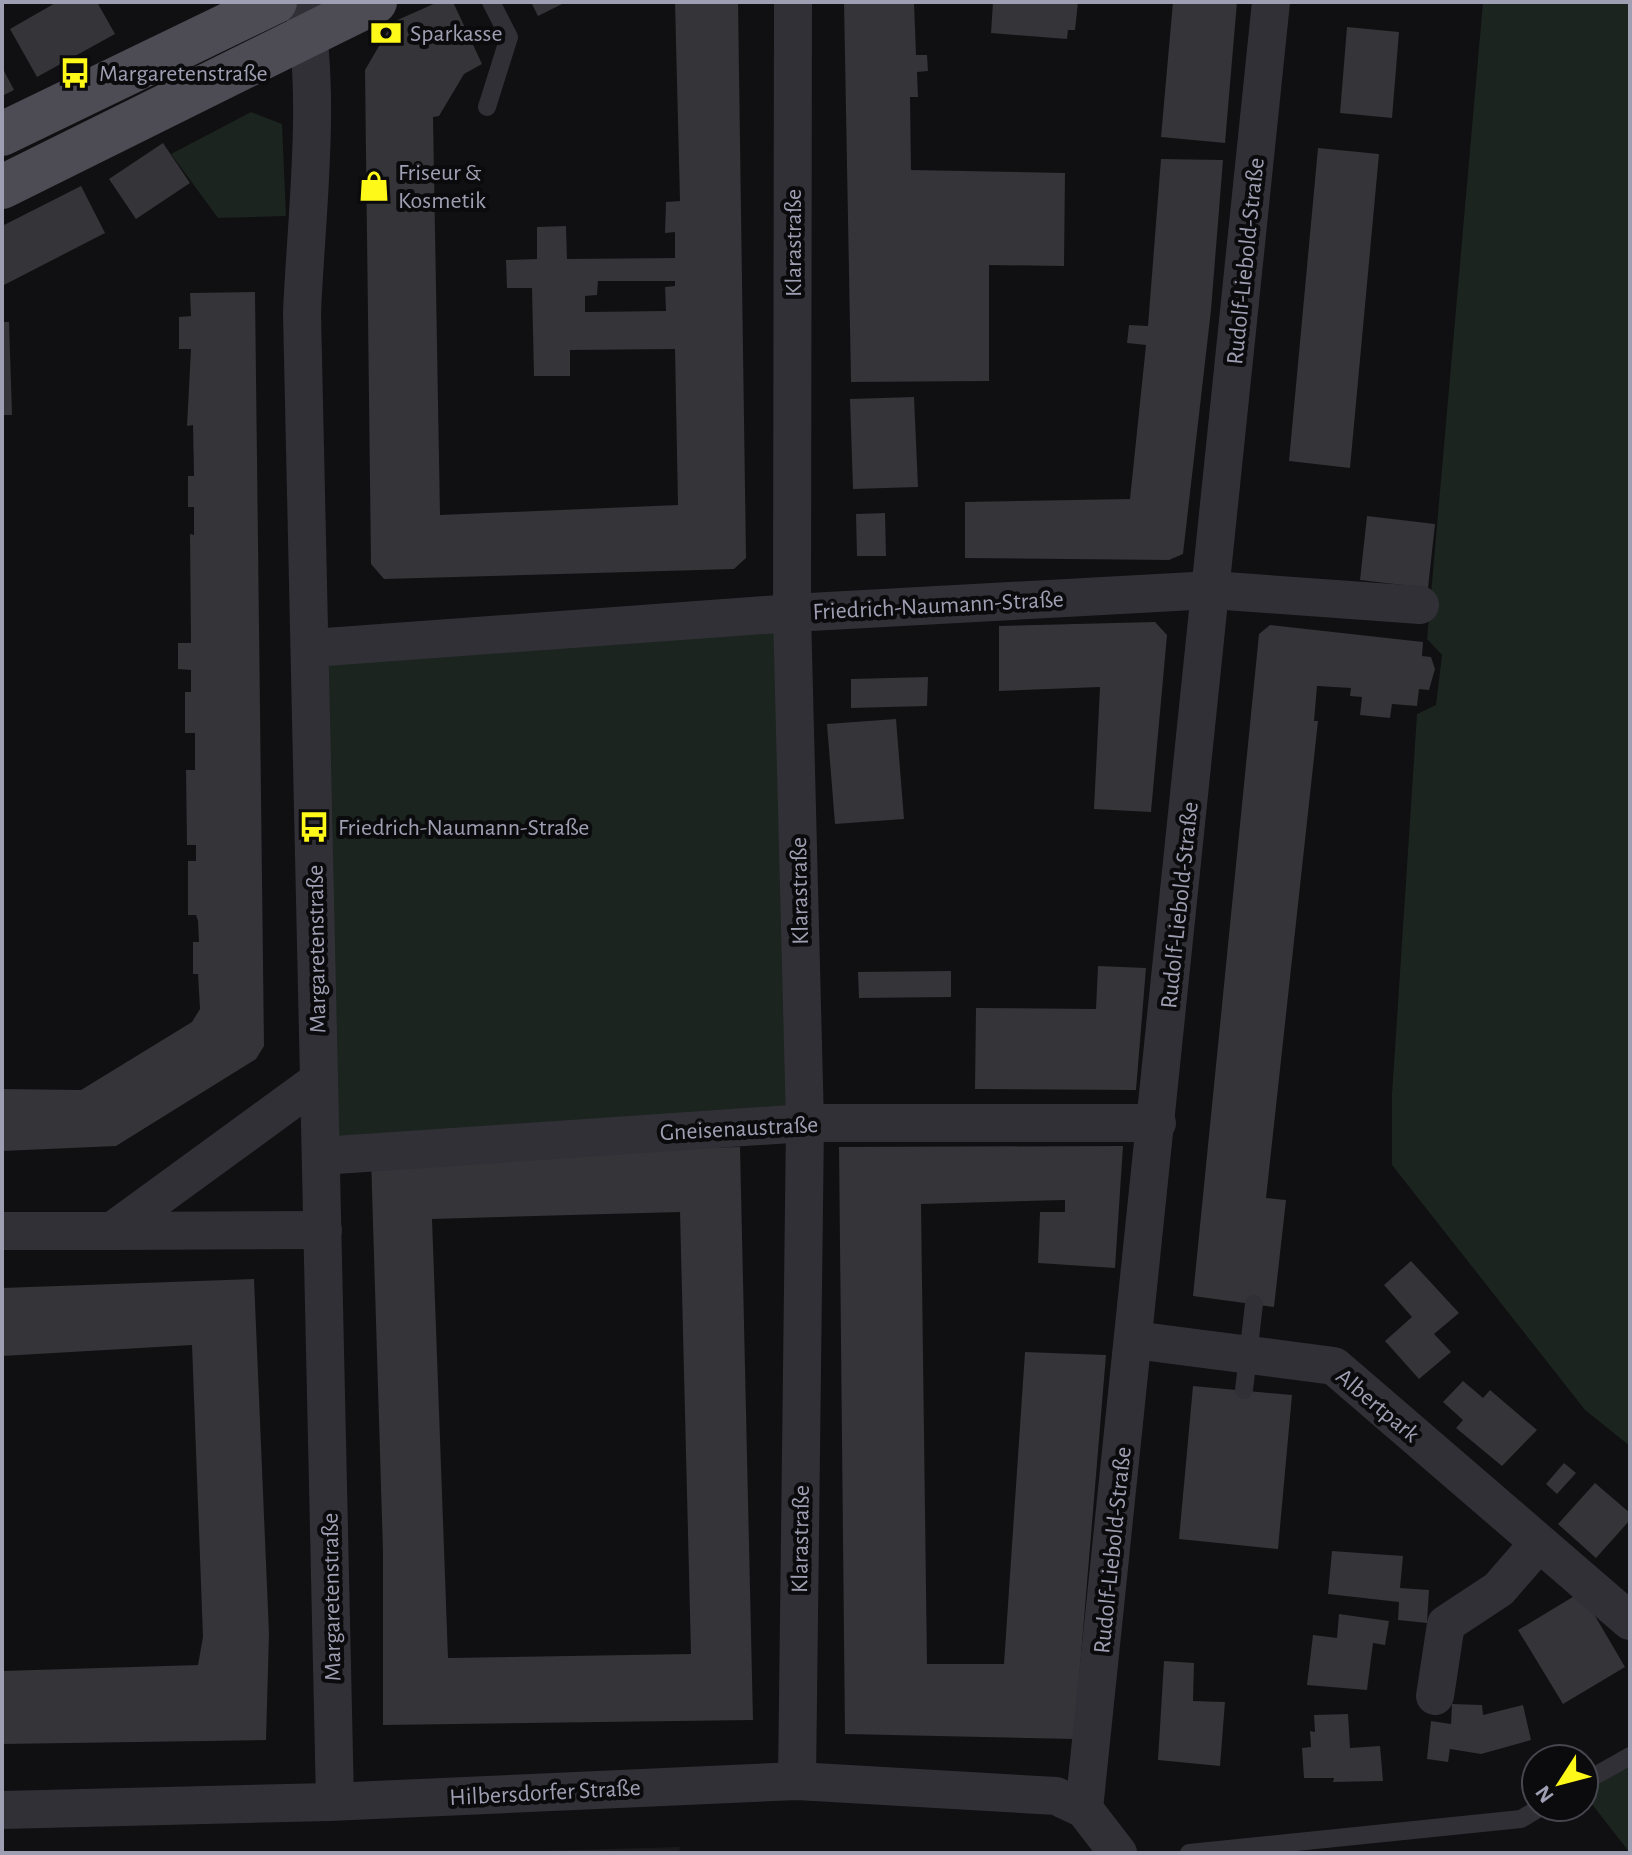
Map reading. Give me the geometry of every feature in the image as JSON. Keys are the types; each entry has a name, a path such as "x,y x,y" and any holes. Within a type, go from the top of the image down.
{"main road":[{"path":"2,134 275,2"},
{"path":"2,187 306,18 375,2"}],"street":[{"name":"Klarastraße","path":"793,2 792,613 805,1123 797,1781"},
{"name":"Rudolf-Liebold-Straße","path":"1084,1809 1271,2"},
{"name":"Margaretenstraße","path":"306,18 309,148 302,313 312,648 335,1801"},
{"name":"Friedrich-Naumann-Straße","path":"312,648 792,613 1212,590 1420,605"},
{"path":"112,1231 319,1080"},
{"name":"Gneisenaustraße","path":"321,1156 805,1123 1157,1123"},
{"path":"2,1231 323,1230"},
{"name":"Albertpark","path":"1134,1340 1246,1373 1334,1366 1630,1621"},
{"path":"1435,1696 1446,1624 1499,1589 1538,1544"},
{"name":"Hilbersdorfer Straße","path":"2,1810 335,1801 797,1781 1056,1796 1084,1809"},
{"path":"1084,1809 1118,1853"}],"lane":[{"path":"487,107 509,37 491,2"},
{"path":"1246,1373 1254,1304"},
{"path":"1600,1773 1630,1756"},
{"path":"1189,1853 1520,1819"}],"shaded area":[{"path":"1483,2 1630,2 1630,1446 1585,1410 1392,1165 1392,1094 1417,714 1436,705 1442,655 1427,639"},
{"path":"251,112 282,124 286,216 218,218 171,154"},
{"path":"784,623 797,1115 330,1146 322,659"},
{"path":"1630,1757 1630,1853 1600,1815 1600,1773"},
{"path":"680,1847 679,1853 540,1853 540,1851"}],"building":[{"path":"57,2 97,2 115,34 37,77 10,29"},
{"path":"438,2 453,2 482,64 464,74 439,116 433,117 440,515 678,505 675,349 570,350 570,376 534,376 532,288 507,288 506,260 537,259 537,227 566,226 567,259 675,258 675,232 665,233 666,202 680,201 675,2 738,2 746,558 734,569 384,579 371,564 365,70 393,22","holes":["598,281 675,281 675,286 665,287 666,311 585,312 585,296 597,295"]},
{"path":"531,2 566,2 538,16"},
{"path":"844,2 914,2 916,55 927,55 928,71 917,72 918,97 910,97 911,170 1065,173 1064,266 989,265 989,381 851,382"},
{"path":"993,2 1078,2 1075,30 1068,30 1067,39 991,33"},
{"path":"1173,2 1237,2 1225,143 1161,137"},
{"path":"1347,27 1399,32 1392,118 1340,113"},
{"path":"2,67 14,90 2,96"},
{"path":"163,143 190,183 136,219 109,179"},
{"path":"1318,148 1379,154 1350,468 1289,461"},
{"path":"1161,159 1223,160 1211,310 1183,554 1169,560 965,558 965,502 1130,499 1146,345 1127,343 1129,325 1148,326"},
{"path":"81,186 105,233 2,286 2,226"},
{"path":"255,292 264,1046 256,1059 116,1146 2,1151 2,1089 81,1090 192,1022 200,1009 198,974 193,974 193,942 199,942 198,921 196,915 188,915 188,861 196,861 196,845 187,845 186,770 195,770 195,733 185,733 185,692 191,692 191,670 178,669 178,643 191,643 190,534 194,535 194,507 188,507 188,476 194,476 193,425 187,426 191,349 179,349 179,317 191,316 190,293"},
{"path":"2,322 9,322 12,415 2,415"},
{"path":"914,397 918,487 853,489 850,399"},
{"path":"885,513 886,556 857,556 856,514"},
{"path":"1367,516 1435,524 1428,588 1360,580"},
{"path":"1155,622 1167,635 1151,812 1094,809 1100,687 999,691 999,626"},
{"path":"1270,625 1423,642 1422,656 1431,657 1435,669 1429,690 1419,689 1417,706 1392,704 1390,718 1360,715 1362,697 1350,696 1351,688 1317,686 1314,721 1318,721 1266,1198 1286,1200 1274,1307 1193,1296 1259,634"},
{"path":"928,677 927,706 851,708 851,679"},
{"path":"896,719 904,819 835,824 827,724"},
{"path":"1098,966 1146,968 1136,1090 975,1089 976,1008 1096,1009"},
{"path":"951,971 951,997 859,998 858,972"},
{"path":"1123,1146 1115,1268 1038,1263 1040,1212 1065,1212 1065,1200 921,1204 927,1664 1004,1664 1025,1352 1106,1355 1074,1739 845,1734 839,1147"},
{"path":"740,1147 753,1720 383,1725 383,1552 371,1157","holes":["680,1212 691,1654 448,1658 432,1219"]},
{"path":"1411,1261 1459,1313 1434,1334 1451,1352 1419,1379 1385,1341 1412,1317 1384,1285"},
{"path":"254,1279 269,1634 266,1740 2,1744 2,1671 198,1665 203,1637 192,1345 2,1356 2,1288"},
{"path":"1463,1381 1483,1398 1490,1390 1537,1430 1502,1466 1456,1428 1463,1420 1443,1402"},
{"path":"1193,1386 1292,1395 1278,1549 1179,1539"},
{"path":"1564,1463 1576,1473 1557,1494 1546,1484"},
{"path":"1595,1483 1630,1513 1630,1520 1596,1558 1558,1524"},
{"path":"1332,1551 1403,1556 1400,1588 1429,1590 1427,1623 1398,1620 1399,1602 1328,1594"},
{"path":"1581,1592 1625,1667 1563,1704 1518,1630"},
{"path":"1339,1614 1389,1621 1385,1645 1373,1643 1367,1690 1307,1685 1313,1635 1337,1638"},
{"path":"1164,1661 1194,1663 1193,1701 1225,1702 1220,1766 1158,1760"},
{"path":"1452,1704 1482,1705 1483,1715 1523,1705 1531,1740 1481,1754 1450,1749 1448,1762 1427,1759 1431,1721 1451,1724"},
{"path":"1348,1714 1350,1748 1380,1746 1383,1781 1333,1782 1334,1778 1304,1778 1302,1748 1311,1747 1310,1731 1315,1732 1314,1715"}],"place":[{"name":"Sparkasse","path":"386,33"},
{"name":"Margaretenstraße","path":"75,73"},
{"name":"Friseur & Kosmetik","path":"374,186"},
{"name":"Friedrich-Naumann-Straße","path":"314,827"}]}
